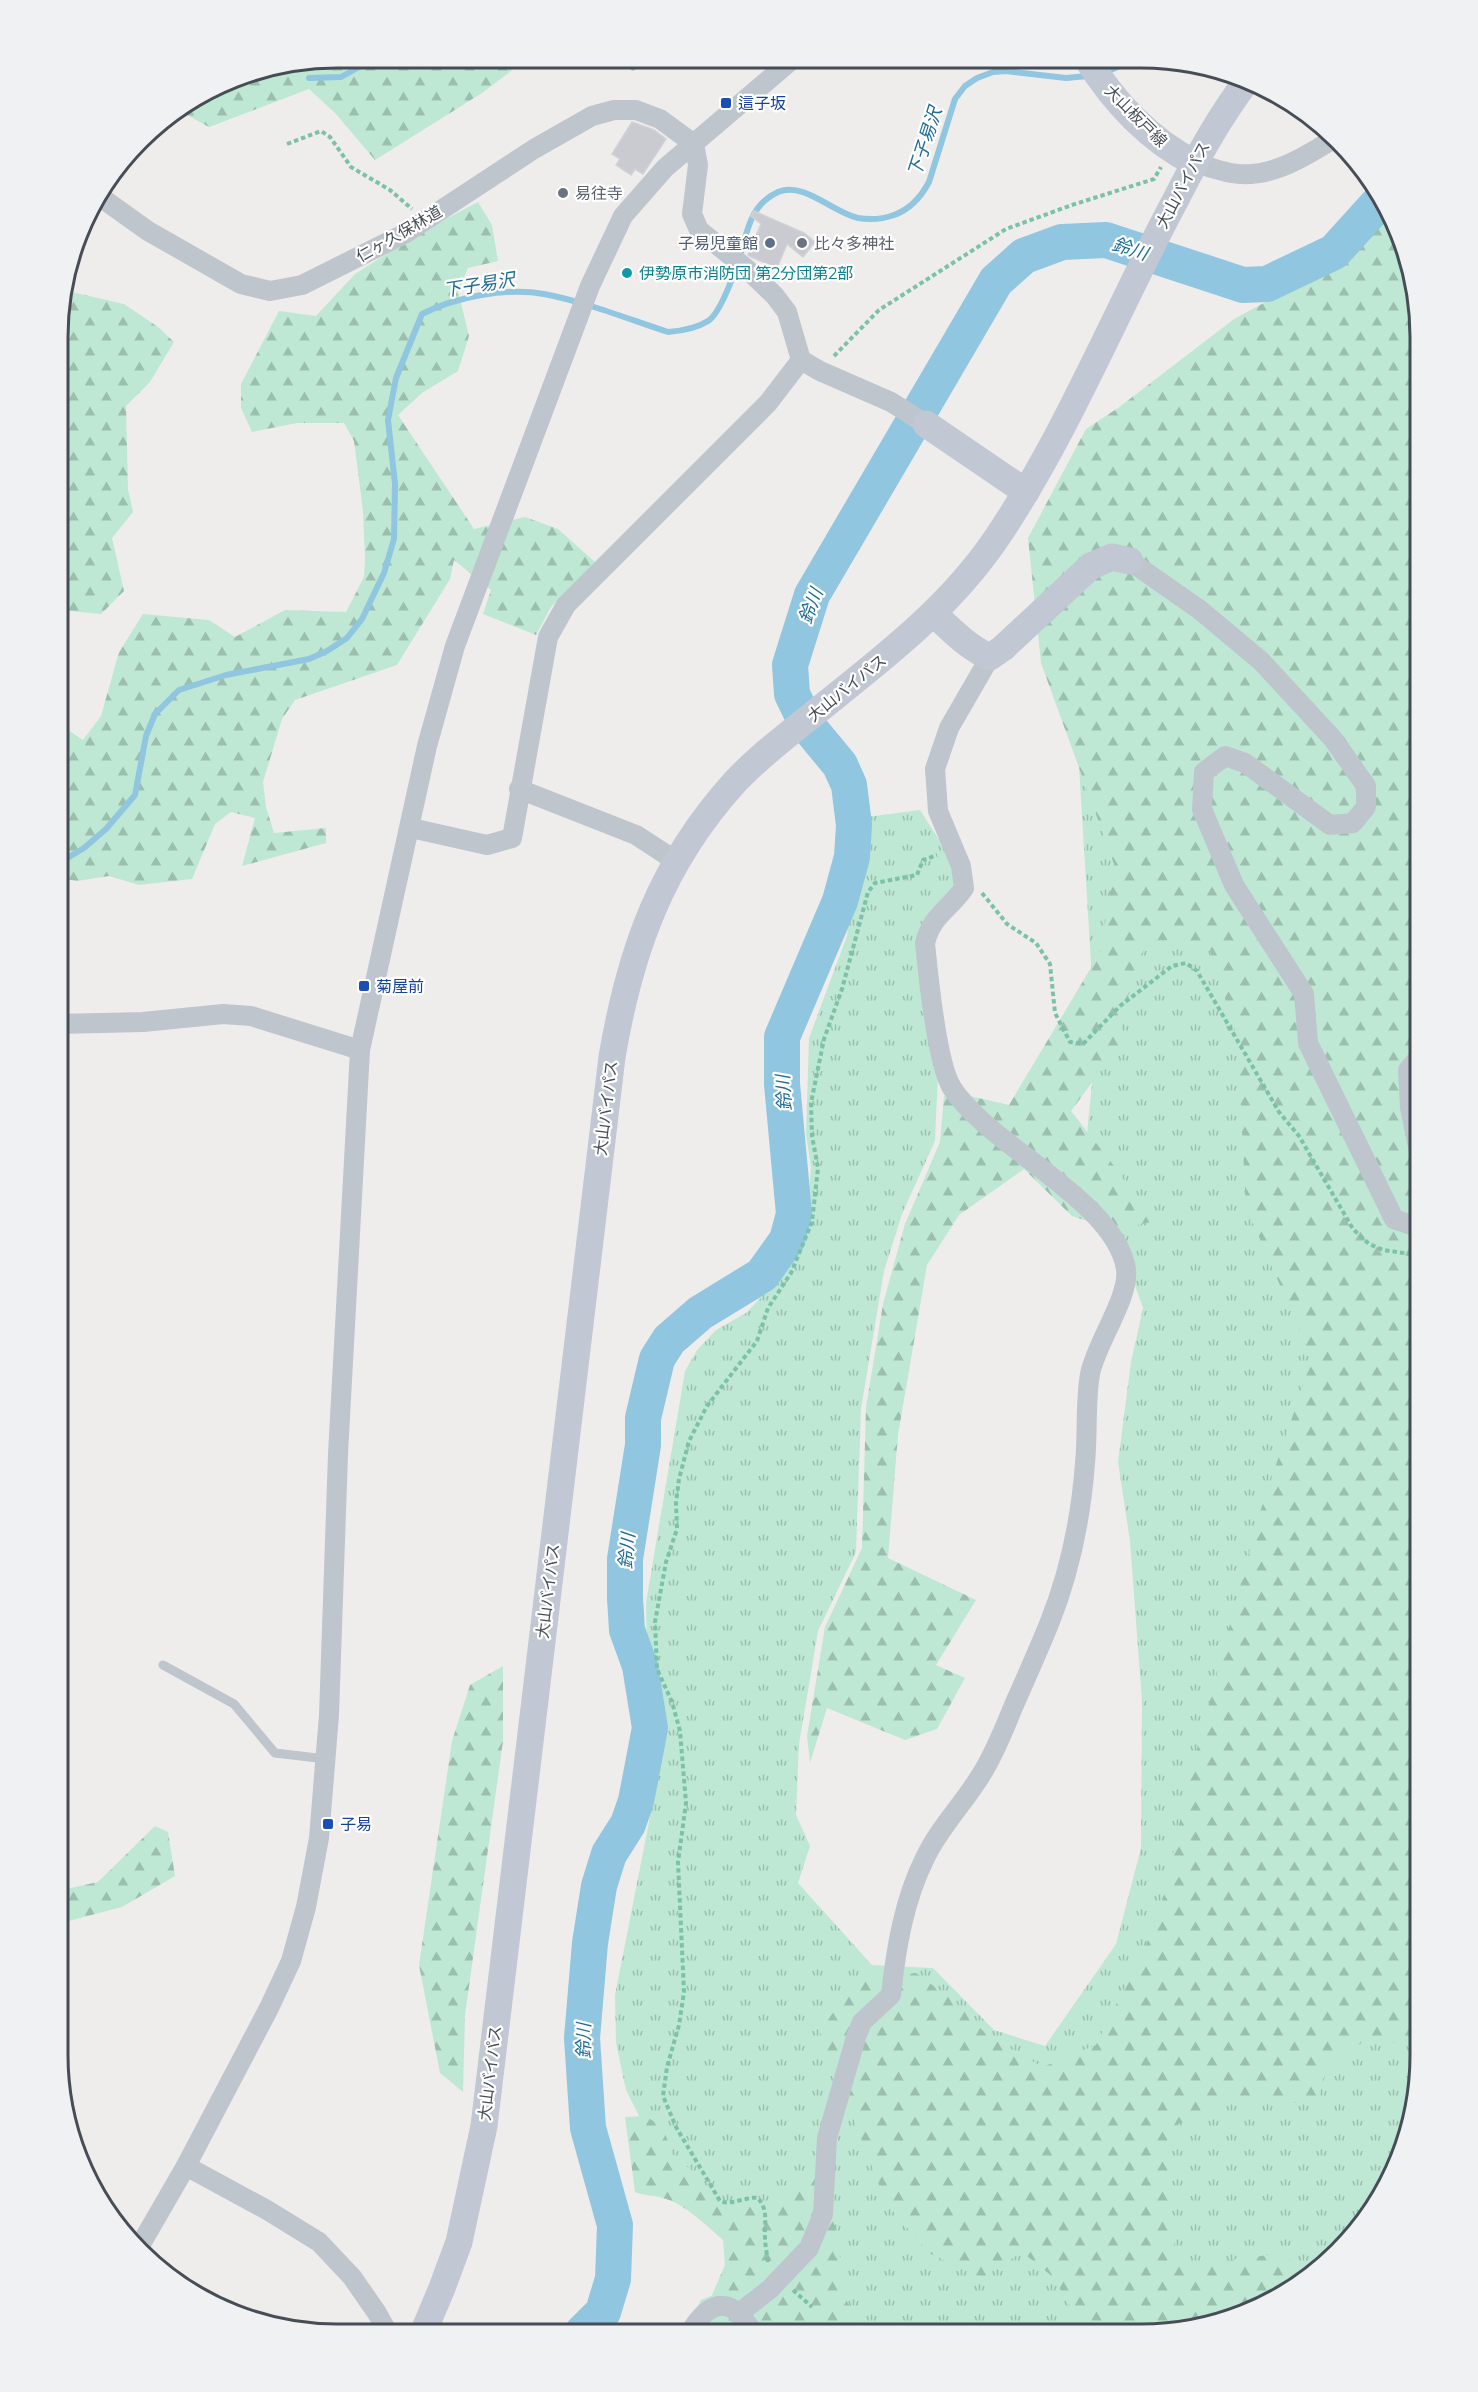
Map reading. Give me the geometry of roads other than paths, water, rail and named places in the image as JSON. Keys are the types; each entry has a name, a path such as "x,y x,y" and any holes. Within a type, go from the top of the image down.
{"main road":[{"name":"大山板戸線","path":"1092,68 1102,84 1149,132 1170,151 1195,163"},
{"name":"大山バイパス","path":"427,2324 459,2242 484,2126 615,1038 621,1008 647,921 676,861 701,823 736,782 780,741 886,656 934,614 995,541 1045,460 1154,239 1210,135 1243,87"},
{"path":"926,424 1026,492"},
{"path":"934,614 963,640 990,657 1003,648 1091,566 1112,557 1130,561"}],"street":[{"path":"142,2242 186,2166 269,2008 291,1961 306,1907 319,1838 329,1715 338,1454 360,1050 411,828 427,746 455,646 590,286 623,216 650,183 782,68"},
{"name":"仁ヶ久保林道","path":"104,200 148,231 241,284 270,291 302,285 353,261 425,220 534,149 592,116 614,110 636,110 660,119 694,144"},
{"path":"1195,163 1230,173 1250,174 1272,170 1296,161 1328,142"},
{"path":"694,144 698,165 692,214 699,230 776,296 787,312 801,360 891,402 926,424"},
{"path":"411,828 487,845 512,838 548,637 566,605 768,403 801,360"},
{"path":"1130,561 1200,610 1261,661 1333,739 1365,786 1366,807 1353,823 1330,825 1245,763 1225,756 1204,772 1202,809 1234,885 1304,994 1308,1043 1394,1219 1410,1225"},
{"path":"738,2314 781,2278 809,2248 823,2214 827,2138 836,2105 862,2022 891,1995 896,1946 913,1886 925,1857 982,1774 1032,1664 1061,1590 1078,1525 1085,1464 1090,1375 1102,1337 1126,1281 1126,1270 1121,1253 1100,1221 1058,1182 968,1109 950,1085 941,1055 925,943 929,928 939,915 954,903 964,888 961,866 938,811 935,769 948,728 990,657"},
{"path":"519,789 636,835 676,861"},
{"path":"68,1024 143,1022 222,1014 251,1016 360,1050"},
{"path":"1410,1067 1407,1070 1410,1108"},
{"path":"186,2166 267,2210 319,2242 352,2277 383,2324"},
{"path":"696,2324 704,2313 716,2308 730,2307 746,2324"}],"lane":[{"path":"163,1665 234,1704 275,1753 326,1759"}],"waterway":[{"path":"309,78 341,77 357,68"},
{"name":"下子易沢","path":"1104,73 1115,68"},
{"name":"下子易沢","path":"68,858 84,848 106,829 135,795 146,736 155,714 179,690 226,675 309,659 347,638 362,619 384,573 394,539 395,484 388,420 396,378 422,314 465,298 498,293 529,292 575,301 668,332 699,326 713,316 723,300 752,217 769,197 778,192 798,191 858,218 876,219 894,215 906,209 923,193 929,182 955,99 965,86 993,72 1006,71 1066,78 1088,76"},
{"name":"鈴川","path":"591,2324 603,2312 613,2279 615,2225 588,2128 582,2038 590,1943 599,1886 609,1854 628,1824 636,1801 650,1728 640,1666 627,1630 625,1598 625,1559 643,1445 643,1418 657,1359 669,1340 700,1313 762,1275 787,1240 794,1214 782,1084 782,1037 840,901 852,857 854,825 849,785 840,765 807,725 792,694 790,665 812,595 996,281 1024,256 1062,242 1106,240 1243,285 1267,284 1334,252 1377,205"}],"place":[{"name":"這子坂","path":"726,103"},
{"name":"易往寺","path":"563,193"},
{"name":"子易児童館","path":"770,243"},
{"name":"比々多神社","path":"802,243"},
{"name":"伊勢原市消防団 第2分団第2部","path":"627,273"},
{"name":"菊屋前","path":"364,986"},
{"name":"子易","path":"328,1824"}]}
